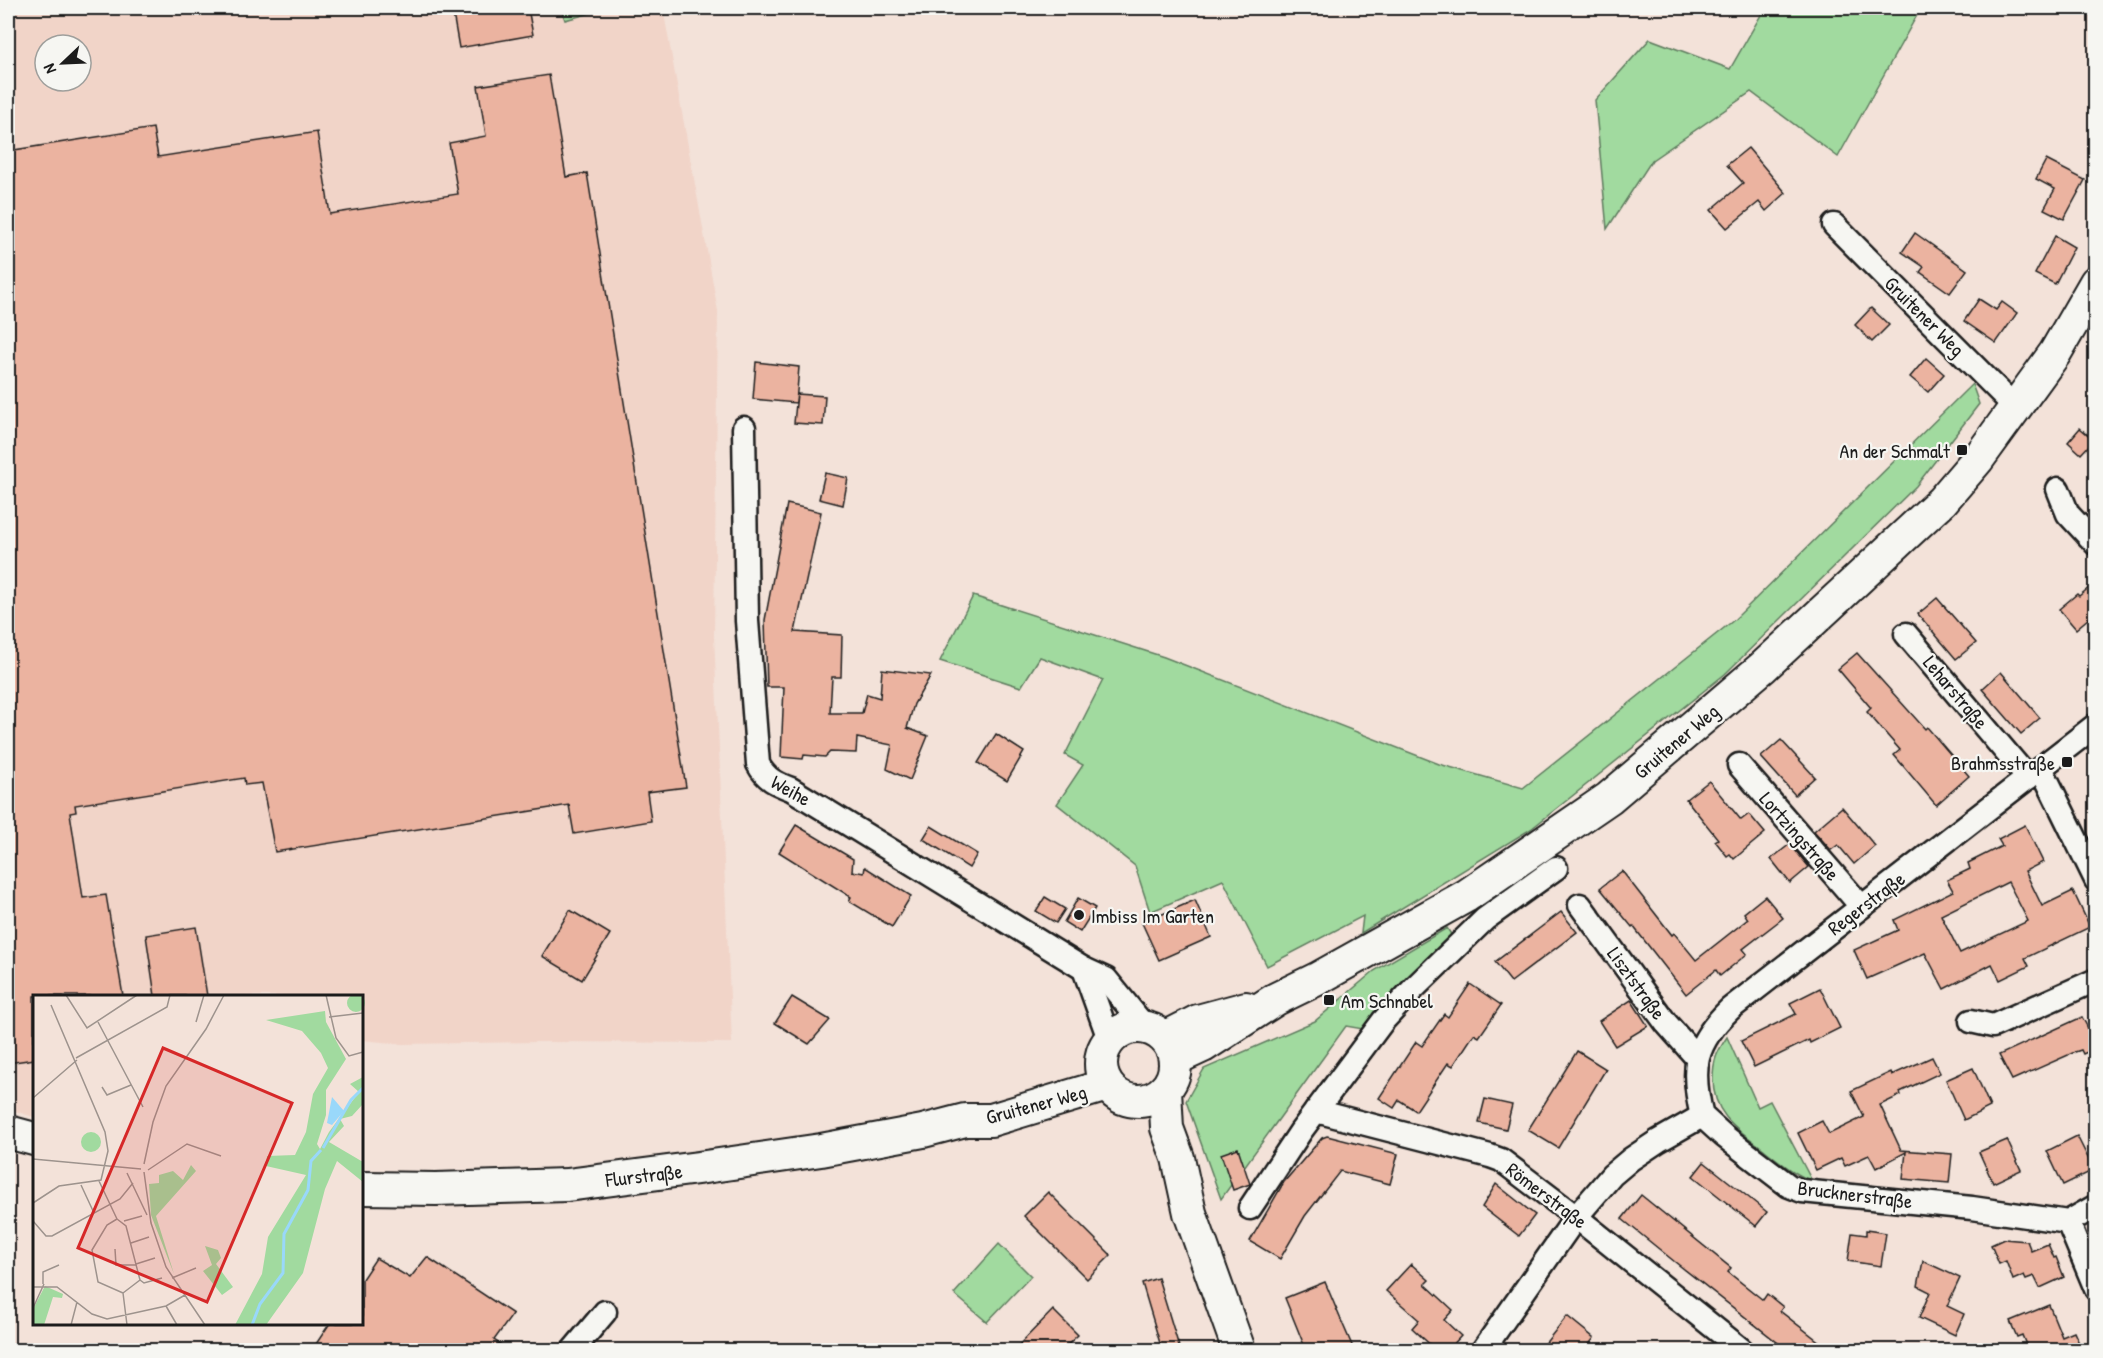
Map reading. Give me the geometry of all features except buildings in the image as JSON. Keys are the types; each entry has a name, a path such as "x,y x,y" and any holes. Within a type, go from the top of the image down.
{"main road":[{"name":"Gruitener Weg","path":"1162,1041 1203,1046 1276,999 1317,979 1466,896 1609,798 1763,667 1942,501 1978,459 2055,354 2096,282"},
{"path":"1111,1071 1148,1100 1165,1090 1172,1081 1175,1070 1162,1041 1125,1028 1111,1071 1138,1115 1190,1213"},
{"name":"Gruitener Weg","path":"923,1131 965,1120 997,1096 1066,1075 1111,1071"},
{"path":"1165,1090 1167,1128 1178,1158 1190,1213 1239,1350"},
{"name":"Flurstraße","path":"363,1188 436,1189 567,1185 821,1150 923,1131"},
{"path":"8,1132 33,1139"}],"street":[{"name":"Gruitener Weg","path":"1834,225 2016,408"},
{"name":"Weihe","path":"744,428 747,621 758,764 764,775 773,782 791,789 1084,969 1106,979 1162,1041"},
{"path":"2058,489 2068,514 2096,544"},
{"name":"Leharstraße","path":"1906,634 2035,773"},
{"name":"Regerstraße","path":"1702,1116 1696,1094 1697,1058 1702,1042 1712,1027 1730,1009 2096,725"},
{"name":"Lortzingstraße","path":"1739,765 1861,906"},
{"path":"2035,773 2096,880"},
{"path":"1250,1208 1286,1153 1383,1021 1413,988 1485,919 1556,868"},
{"name":"Lisztstraße","path":"1580,905 1666,1023 1697,1058"},
{"path":"1084,969 1111,1071"},
{"path":"1971,1021 1993,1026 2096,980"},
{"name":"Römerstraße","path":"1316,1111 1490,1156 1511,1166 1736,1349"},
{"path":"1484,1350 1576,1217 1612,1175 1631,1159 1702,1116"},
{"name":"Brucknerstraße","path":"1702,1116 1795,1189 1972,1208 2068,1222"},
{"path":"2096,1206 2068,1222 2096,1289"},
{"path":"573,1350 605,1312"}],"shaded area":[{"path":"8,8 561,8 565,19 609,8 663,8 718,311 714,636 732,1043 402,1044 363,1040 363,995 33,995 33,1117 8,1109"}],"green space":[{"path":"561,8 609,8 565,20"},
{"path":"1765,8 1921,8 1838,157 1751,92 1652,160 1607,229 1595,100 1650,39 1730,69"},
{"path":"1972,384 1979,404 1916,486 1725,674 1531,829 1361,933 1363,916 1267,966 1223,880 1150,912 1135,866 1057,804 1083,765 1065,755 1103,680 1040,657 1021,687 940,661 973,596 1164,657 1439,764 1523,788 1734,620"},
{"path":"1447,928 1452,936 1363,1029 1346,1026 1221,1199 1186,1101 1204,1069 1315,1021 1374,971"},
{"path":"1727,1037 1758,1107 1770,1101 1812,1181 1793,1171 1737,1129 1717,1103 1713,1072 1716,1056"},
{"path":"999,1244 1031,1276 987,1322 954,1294"}],"place":[{"name":"An der Schmalt","path":"1962,450"},
{"name":"Brahmsstraße","path":"2067,762"},
{"name":"Imbiss Im Garten","path":"1079,915"},
{"name":"Am Schnabel","path":"1329,1000"}]}
